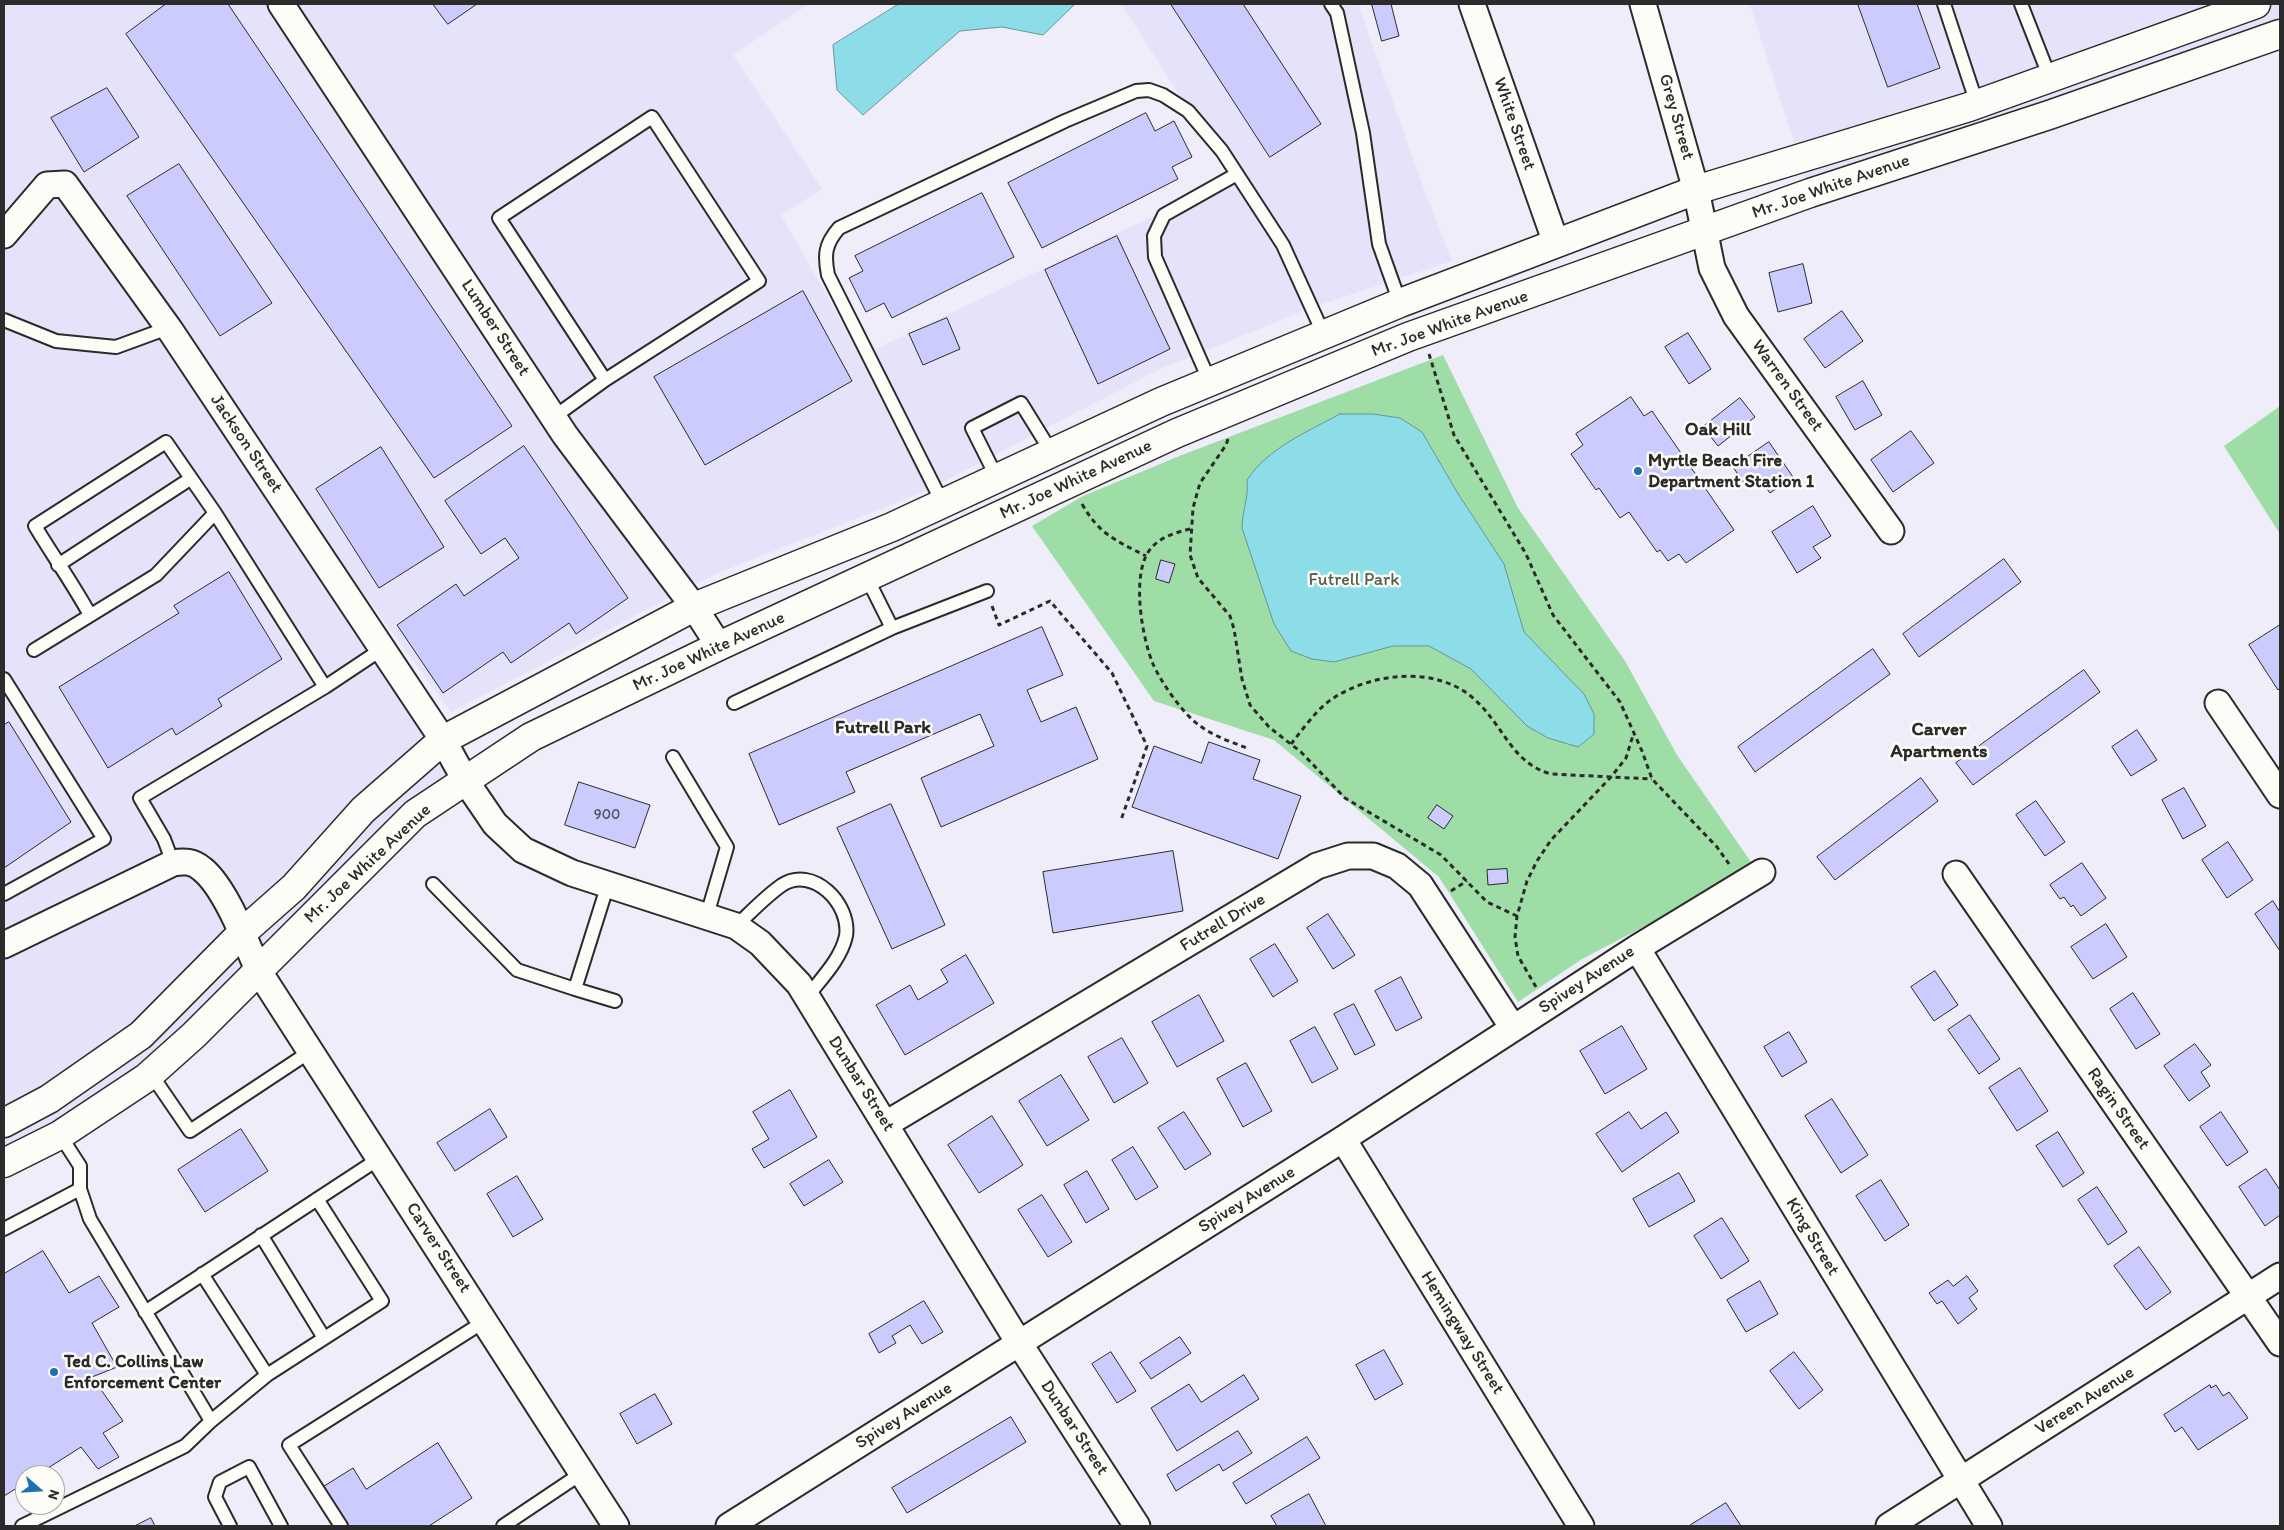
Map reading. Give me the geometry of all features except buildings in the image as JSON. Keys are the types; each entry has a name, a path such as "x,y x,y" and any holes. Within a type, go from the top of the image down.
{"main road":[{"name":"Mr. Joe White Avenue","path":"4,1123 49,1099 141,1035 242,933 294,888 363,810 443,740 694,607 892,527 1161,402 1400,303 1696,190 1977,104 2256,4"},
{"name":"Mr. Joe White Avenue","path":"4,1163 60,1135 151,1074 415,814 530,737 719,646 1177,433 1423,332 1810,192 2049,115 2280,34"}],"street":[{"name":"Lumber Street","path":"281,4 554,417 694,607 719,646"},
{"name":"White Street","path":"1472,4 1556,243"},
{"name":"Grey Street","path":"1643,4 1696,190 1704,231"},
{"name":"Jackson Street","path":"4,235 46,185 65,184 168,328 443,740 465,780"},
{"name":"Warren Street","path":"1704,231 1712,268 1736,316 1890,531"},
{"path":"2218,703 2280,795"},
{"name":"Dunbar Street","path":"465,780 495,824 523,850 572,873 707,915 736,926 760,943 799,984 1020,1343 1137,1526"},
{"name":"Futrell Drive","path":"886,1124 1317,866 1348,856 1373,856 1397,866 1420,885 1513,1028"},
{"name":"Carver Street","path":"173,863 186,861 201,868 214,882 242,933 258,970 616,1526"},
{"path":"4,945 173,863"},
{"name":"Ragin Street","path":"1956,874 2280,1343"},
{"name":"Spivey Avenue","path":"729,1526 1343,1139 1637,948 1753,878"},
{"name":"King Street","path":"1637,948 1989,1526"},
{"name":"Hemingway Street","path":"1343,1139 1581,1526"},
{"name":"Vereen Avenue","path":"1890,1526 2280,1276"}],"lane":[{"path":"1331,4 1337,14 1363,133 1379,244 1400,303"},
{"path":"1944,4 1977,104"},
{"path":"2021,4 2050,78"},
{"path":"943,504 828,275 825,258 832,236 839,228 1065,121 1136,92 1149,90 1163,95 1188,111 1222,151 1283,245 1324,335"},
{"path":"554,417 605,380 759,281 652,117 499,218 605,380"},
{"path":"1210,382 1155,257 1154,236 1164,215 1237,174"},
{"path":"4,320 56,341 116,347 168,328"},
{"path":"997,478 972,428 1021,403 1052,453"},
{"path":"90,615 35,526 166,442 214,513 325,687"},
{"path":"58,564 190,479"},
{"path":"34,650 156,575 214,513"},
{"path":"867,578 892,628"},
{"path":"734,703 892,628 987,591"},
{"path":"173,863 164,840 140,798 325,687 382,649"},
{"path":"4,680 104,839 4,894"},
{"path":"673,757 727,847 707,915"},
{"path":"736,926 783,884 800,879 815,882 828,892 841,907 846,920 846,935 839,955 807,997"},
{"path":"433,884 517,970 615,1001"},
{"path":"575,989 608,884"},
{"path":"151,1074 190,1131 311,1051"},
{"path":"60,1135 80,1166 80,1189 90,1219 211,1421"},
{"path":"146,1312 380,1158"},
{"path":"4,1229 80,1189"},
{"path":"22,1526 185,1446 211,1421 267,1375 382,1301 317,1199"},
{"path":"261,1236 324,1338"},
{"path":"202,1274 267,1375"},
{"path":"341,1526 289,1446 485,1321"},
{"path":"230,1526 216,1497 220,1482 249,1467 281,1526"},
{"path":"503,1526 582,1473"}],"path":[{"path":"1423,332 1454,435 1526,554 1553,615 1620,702 1652,779 1717,847 1753,878"},
{"path":"1223,414 1228,437 1226,445 1200,483 1193,508 1190,529 1190,555 1198,578 1230,616 1242,679 1250,705 1268,727 1301,752 1345,798 1441,855 1487,902 1517,916"},
{"path":"1071,483 1092,522 1107,536 1146,556"},
{"path":"1190,529 1173,533 1156,543 1146,556 1141,576 1140,616 1154,665 1175,699 1198,725 1217,736 1247,748"},
{"path":"987,591 999,625 1050,602 1112,673 1147,746 1121,820"},
{"path":"1291,744 1316,713 1335,697 1367,683 1403,676 1433,678 1453,683 1474,699 1523,761 1537,770 1551,774 1652,779"},
{"path":"1548,1005 1518,956 1515,937 1517,916 1527,881 1551,840 1611,777 1626,758 1634,732"}],"shaded area":[{"path":"4,4 809,4 733,55 822,189 781,215 861,356 1233,178 1121,4 1358,4 1426,195 1452,261 1313,307 1160,369 926,491 713,575 451,712 179,343 465,780 194,1035 4,1163"},
{"path":"1750,4 2280,4 2280,34 1810,193"}],"green space":[{"name":"Futrell Park","path":"1443,355 1518,508 1625,661 1677,755 1753,865 1733,880 1582,959 1518,1002 1439,877 1274,740 1154,701 1032,526 1083,496 1182,455"},
{"path":"2280,406 2280,534 2224,446"}],"water":[{"path":"899,4 1075,4 1043,35 1002,27 960,31 863,115 837,90 833,45"},
{"path":"1340,414 1373,414 1400,418 1422,432 1457,492 1504,564 1524,632 1584,694 1594,714 1594,734 1578,747 1548,738 1527,726 1471,669 1429,646 1393,646 1334,662 1312,659 1291,651 1274,624 1242,528 1247,480 1277,450"}],"place":[{"name":"Myrtle Beach Fire Department Station 1","path":"1638,471"},
{"name":"Ted C. Collins Law Enforcement Center","path":"54,1372"}],"district":[{"name":"Oak Hill","path":"1718,430"},
{"name":"Futrell Park","path":"883,728"},
{"name":"Carver Apartments","path":"1939,741"}]}
